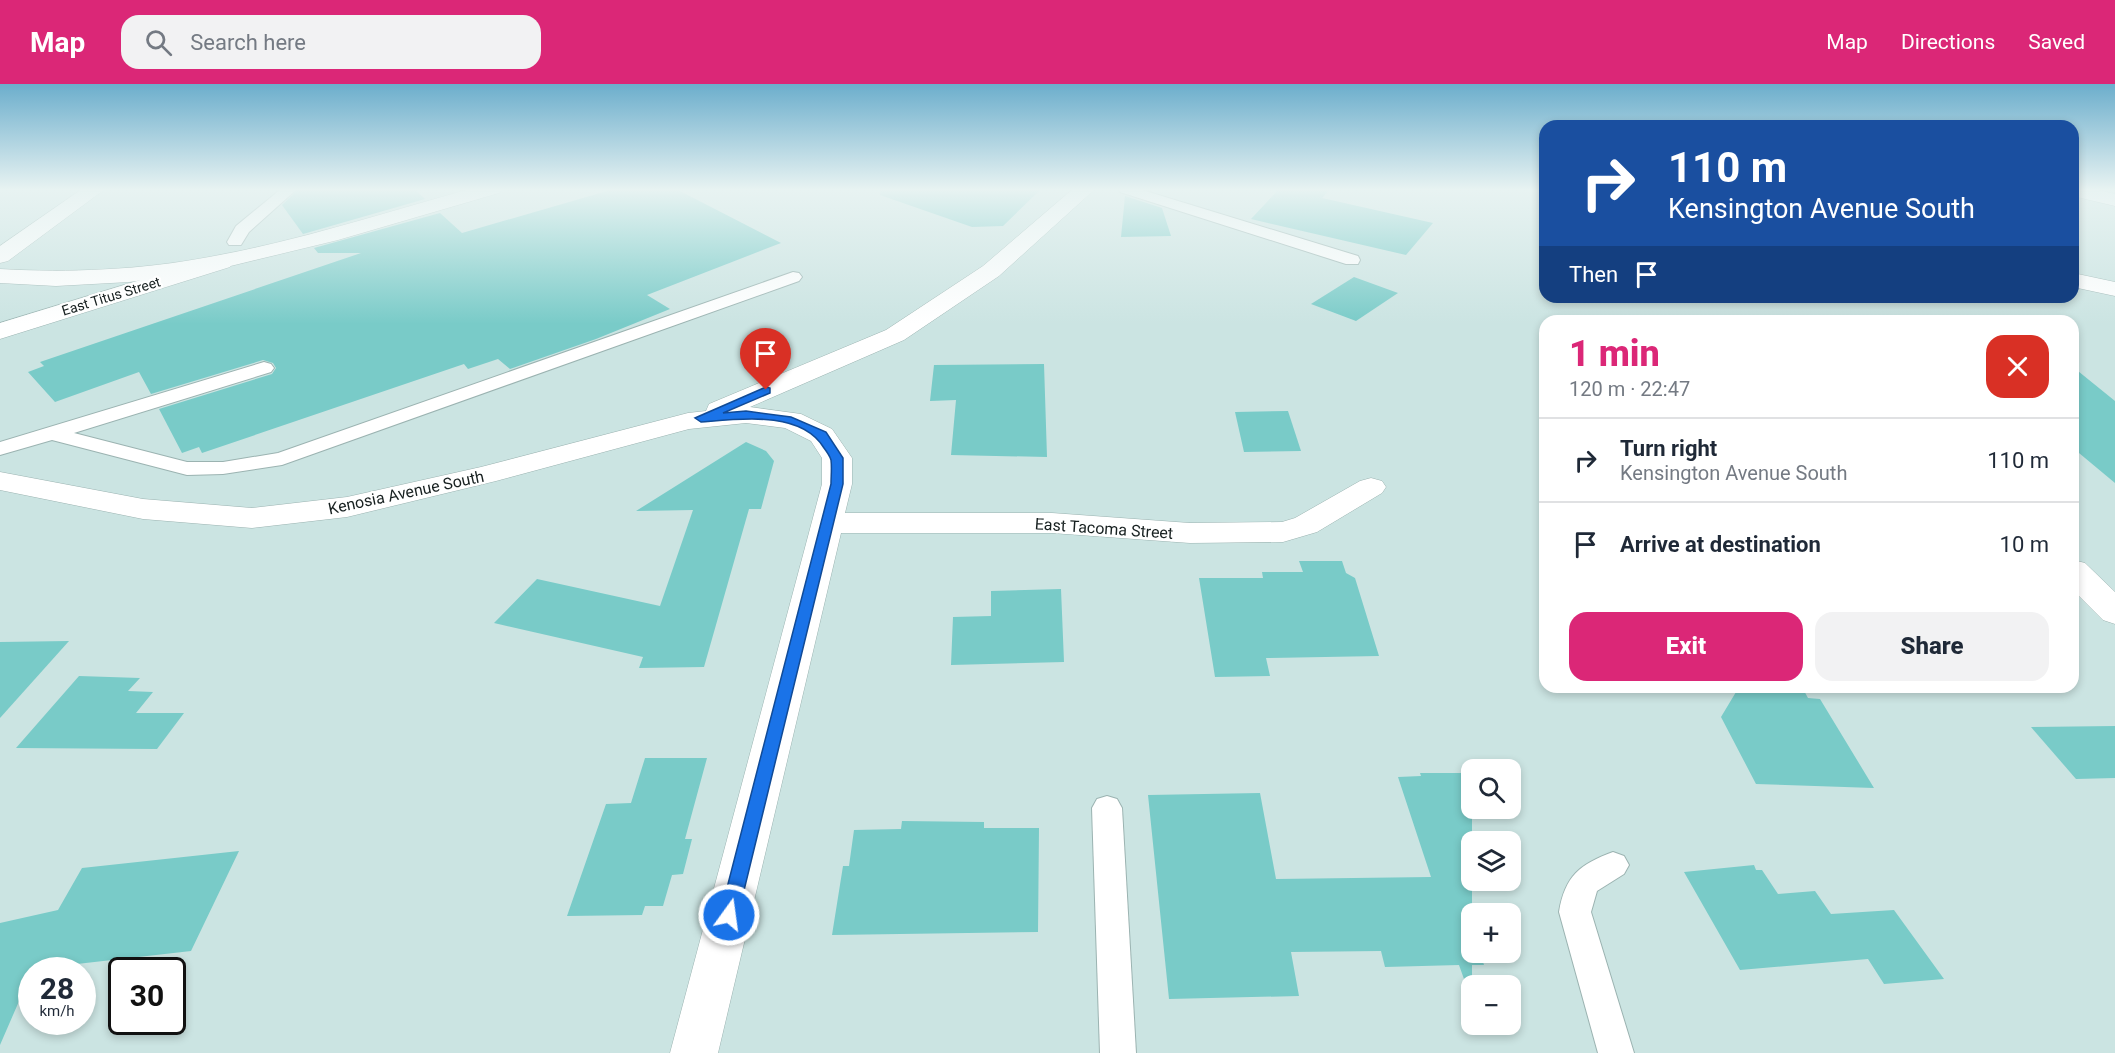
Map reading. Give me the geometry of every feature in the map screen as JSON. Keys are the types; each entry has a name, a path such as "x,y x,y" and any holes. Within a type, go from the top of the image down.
{"street":[{"path":"0,256 31,234"},
{"name":"East Titus Street","path":"0,276 56,279 129,275 228,252 336,234"},
{"path":"701,418 895,335 991,271 1032,234"},
{"name":"East Titus Street","path":"0,331 228,252"},
{"path":"2079,281 2115,289"},
{"path":"694,1053 837,484 837,458 822,435 791,420 746,415 701,418"},
{"name":"Kenosia Avenue South","path":"0,481 143,509 252,518 347,507 484,475 701,418"},
{"name":"East Tacoma Street","path":"826,523 1052,523 1190,533 1283,532 1306,525 1371,487"},
{"path":"2079,577 2115,612"}],"lane":[{"path":"228,252 239,234"},
{"path":"1270,234 1352,260"},
{"path":"51,433 187,469 223,468 282,459 793,277"},
{"path":"0,448 264,368"},
{"path":"1107,808 1119,1053"},
{"path":"1613,865 1592,874 1582,885 1576,897 1575,912 1616,1053"}],"building":[{"path":"364,234 764,234 781,243 647,295 670,309 596,339 510,369 498,359 468,369 464,364 202,453 199,447 182,453 159,409 272,374 276,368 273,363 263,360 151,394 139,372 55,402 28,372 44,366 40,362 361,253 318,253 314,248"},
{"path":"1121,234 1171,236 1121,237"},
{"path":"1317,234 1424,234 1406,255"},
{"path":"1354,277 1398,293 1356,321 1311,304"},
{"path":"1044,364 1047,457 951,455 956,400 930,401 934,365"},
{"path":"2079,372 2115,401 2115,483 2079,453"},
{"path":"1288,411 1301,451 1244,452 1235,412"},
{"path":"746,442 766,451 774,461 761,509 749,509 704,667 639,668 643,657 494,623 537,579 660,606 693,510 636,511"},
{"path":"1299,561 1342,561 1346,573 1355,578 1379,656 1266,658 1270,676 1215,677 1199,578 1263,578 1262,572 1303,572"},
{"path":"1061,589 1064,662 951,665 953,617 991,616 991,591"},
{"path":"69,641 0,718 0,642"},
{"path":"79,676 140,678 128,691 153,692 136,713 184,713 157,749 16,748"},
{"path":"1735,693 1805,693 1808,698 1820,699 1874,788 1756,784 1721,717"},
{"path":"2115,726 2115,778 2076,779 2031,727"},
{"path":"645,758 707,758 685,839 692,839 683,874 672,875 663,906 645,906 642,915 567,916 606,804 631,803"},
{"path":"1420,773 1461,773 1461,819 1472,819 1472,831 1461,831 1461,891 1472,891 1472,903 1461,903 1461,963 1483,963 1484,965 1472,965 1472,975 1463,975 1459,965 1385,967 1381,951 1291,952 1299,996 1169,999 1148,795 1260,793 1276,879 1431,877 1398,777 1421,776"},
{"path":"902,821 984,822 984,828 1039,828 1038,932 832,935 843,866 849,866 854,830 901,829"},
{"path":"239,851 191,951 138,957 108,957 108,960 96,962 96,957 18,957 18,1004 0,1045 0,923 58,910 82,868"},
{"path":"1754,865 1756,870 1762,870 1778,894 1815,891 1831,914 1894,910 1944,979 1884,984 1868,959 1740,970 1684,872"}],"route":[{"path":"729,915 837,484 837,458 822,435 791,420 746,415 701,418 766,390"}]}
